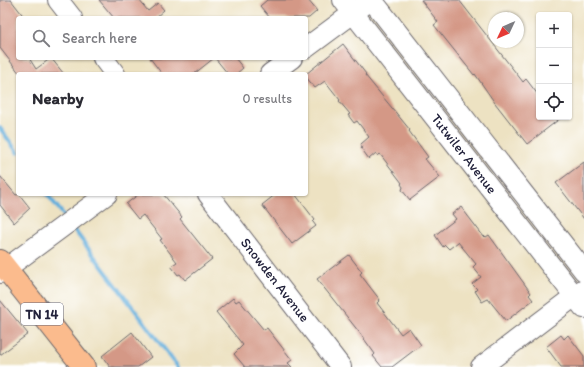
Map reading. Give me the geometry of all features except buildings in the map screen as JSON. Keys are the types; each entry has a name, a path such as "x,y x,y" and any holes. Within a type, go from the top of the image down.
{"main road":[{"name":"TN 14","path":"2,267 84,367"}],"street":[{"path":"58,0 70,16"},
{"path":"308,46 348,6 371,0"},
{"name":"Tutwiler Avenue","path":"371,0 584,270"},
{"name":"Tutwiler Avenue","path":"348,6 581,298"},
{"path":"104,60 114,72"},
{"path":"273,72 289,60"},
{"path":"2,267 54,233 104,196"},
{"name":"Snowden Avenue","path":"210,196 341,367"},
{"path":"481,367 581,298"}],"waterway":[{"path":"0,128 16,150"},
{"path":"49,196 66,218"},
{"path":"72,227 178,367"}]}
